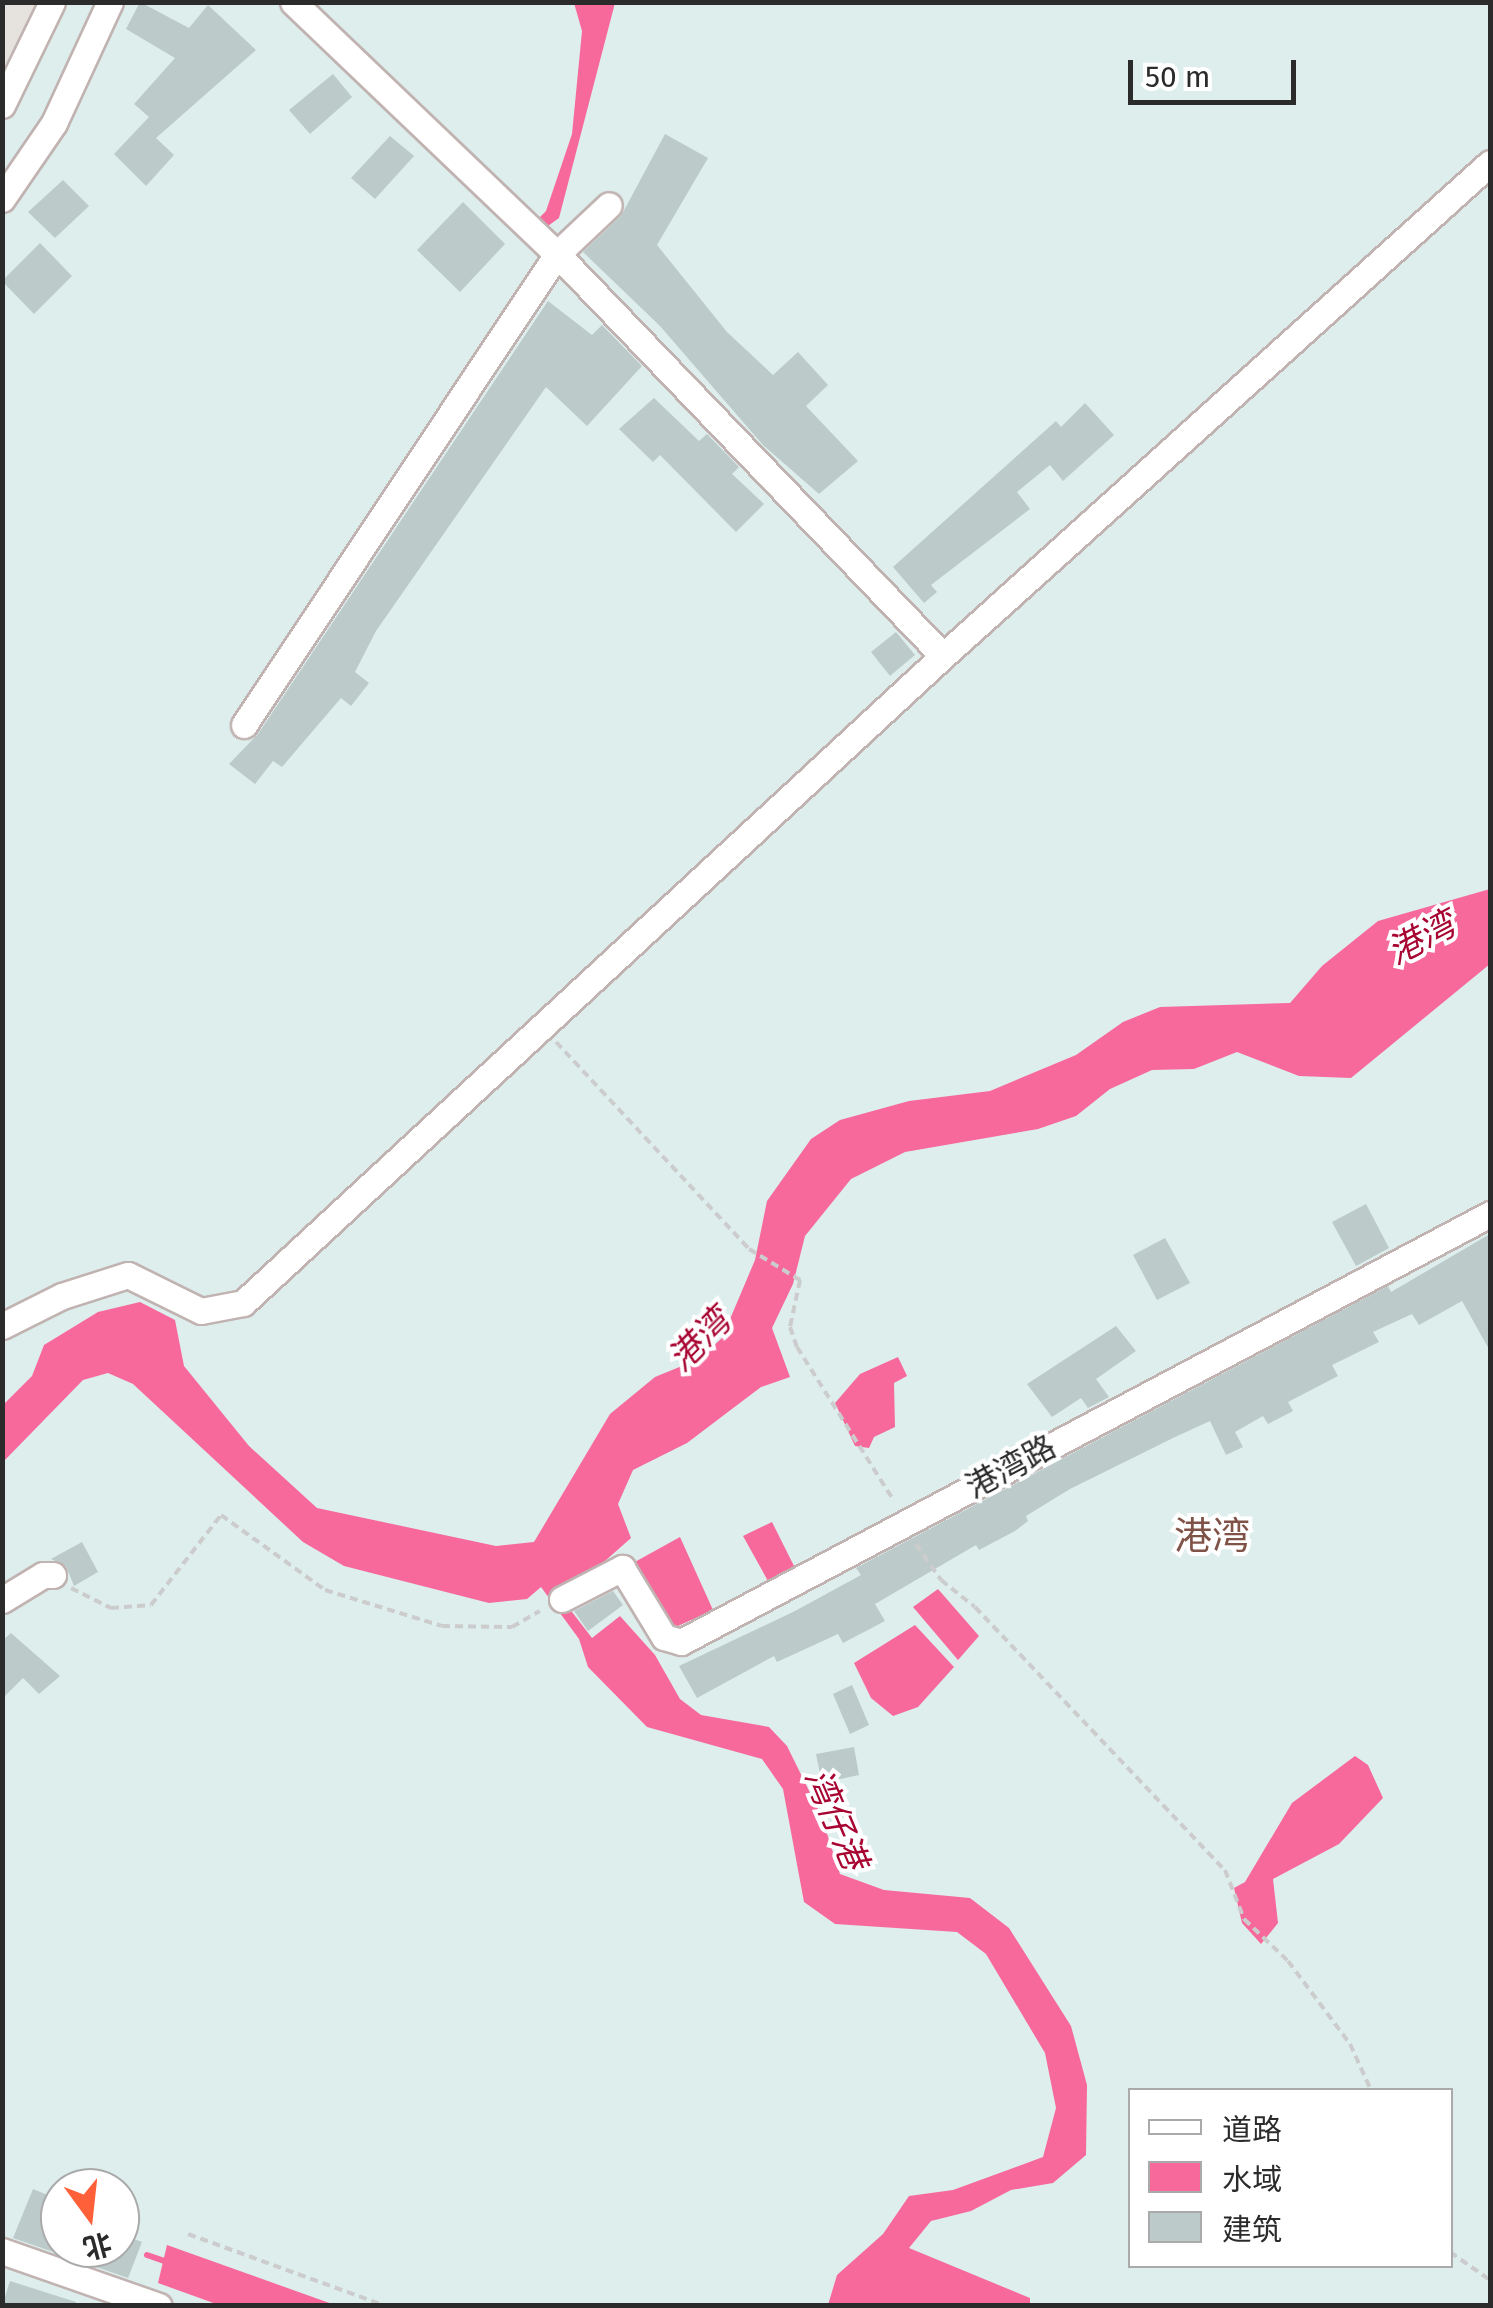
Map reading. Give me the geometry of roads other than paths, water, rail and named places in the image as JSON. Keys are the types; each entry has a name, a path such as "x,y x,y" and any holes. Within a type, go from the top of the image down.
{"street":[{"path":"2,199 54,123 110,2"},
{"path":"293,2 557,254 944,656"},
{"path":"2,104 53,3"},
{"path":"2,1326 62,1296 128,1275 200,1311 243,1303 944,656 1490,163"},
{"path":"244,725 557,254 609,205"},
{"name":"港湾路","path":"562,1599 622,1568 664,1638 681,1642 1490,1214"},
{"path":"2,1600 43,1575 53,1575"},
{"path":"2,2251 159,2306"}],"water":[{"path":"574,3 615,3 559,218 541,231 535,222 546,211 572,134 582,31"},
{"path":"1490,889 1490,964 1351,1078 1299,1076 1237,1052 1194,1069 1152,1070 1110,1089 1076,1116 1038,1129 905,1152 851,1179 805,1236 793,1284 772,1328 790,1377 761,1387 687,1443 633,1470 618,1504 631,1538 562,1599 592,1638 620,1616 655,1655 680,1699 701,1715 769,1727 787,1746 821,1815 840,1874 884,1890 970,1898 1009,1928 1071,2026 1087,2085 1086,2155 1053,2183 1011,2190 971,2211 931,2221 909,2248 1030,2298 1030,2305 828,2305 837,2275 883,2234 909,2196 953,2190 1043,2157 1056,2108 1045,2053 986,1954 957,1932 835,1924 804,1902 783,1789 762,1759 647,1727 588,1667 579,1639 541,1587 527,1599 489,1603 344,1566 303,1542 133,1384 108,1373 83,1380 3,1462 3,1405 32,1376 44,1345 98,1312 140,1302 175,1320 184,1366 249,1446 317,1508 496,1546 534,1542 610,1414 655,1377 699,1359 722,1338 755,1260 767,1201 811,1139 840,1120 909,1101 990,1091 1076,1055 1123,1022 1160,1007 1290,1003 1322,966 1378,921"},
{"path":"898,1357 907,1376 894,1383 895,1427 874,1437 869,1448 855,1446 835,1403 860,1374"},
{"path":"772,1522 794,1566 768,1581 743,1536"},
{"path":"680,1537 713,1610 678,1626 669,1624 633,1563"},
{"path":"938,1589 979,1636 958,1660 913,1607"},
{"path":"915,1625 954,1667 918,1707 893,1716 871,1698 854,1663"},
{"path":"1355,1756 1368,1765 1383,1798 1339,1844 1273,1879 1278,1923 1261,1944 1242,1923 1234,1888 1245,1882 1292,1803"},
{"path":"167,2245 335,2305 219,2305 158,2283"}],"waterway":[{"path":"147,2255 167,2262"}],"district":[{"name":"港湾","path":"1212,1537"}],"water label":[{"name":"湾仔港","path":"836,1819"}]}
